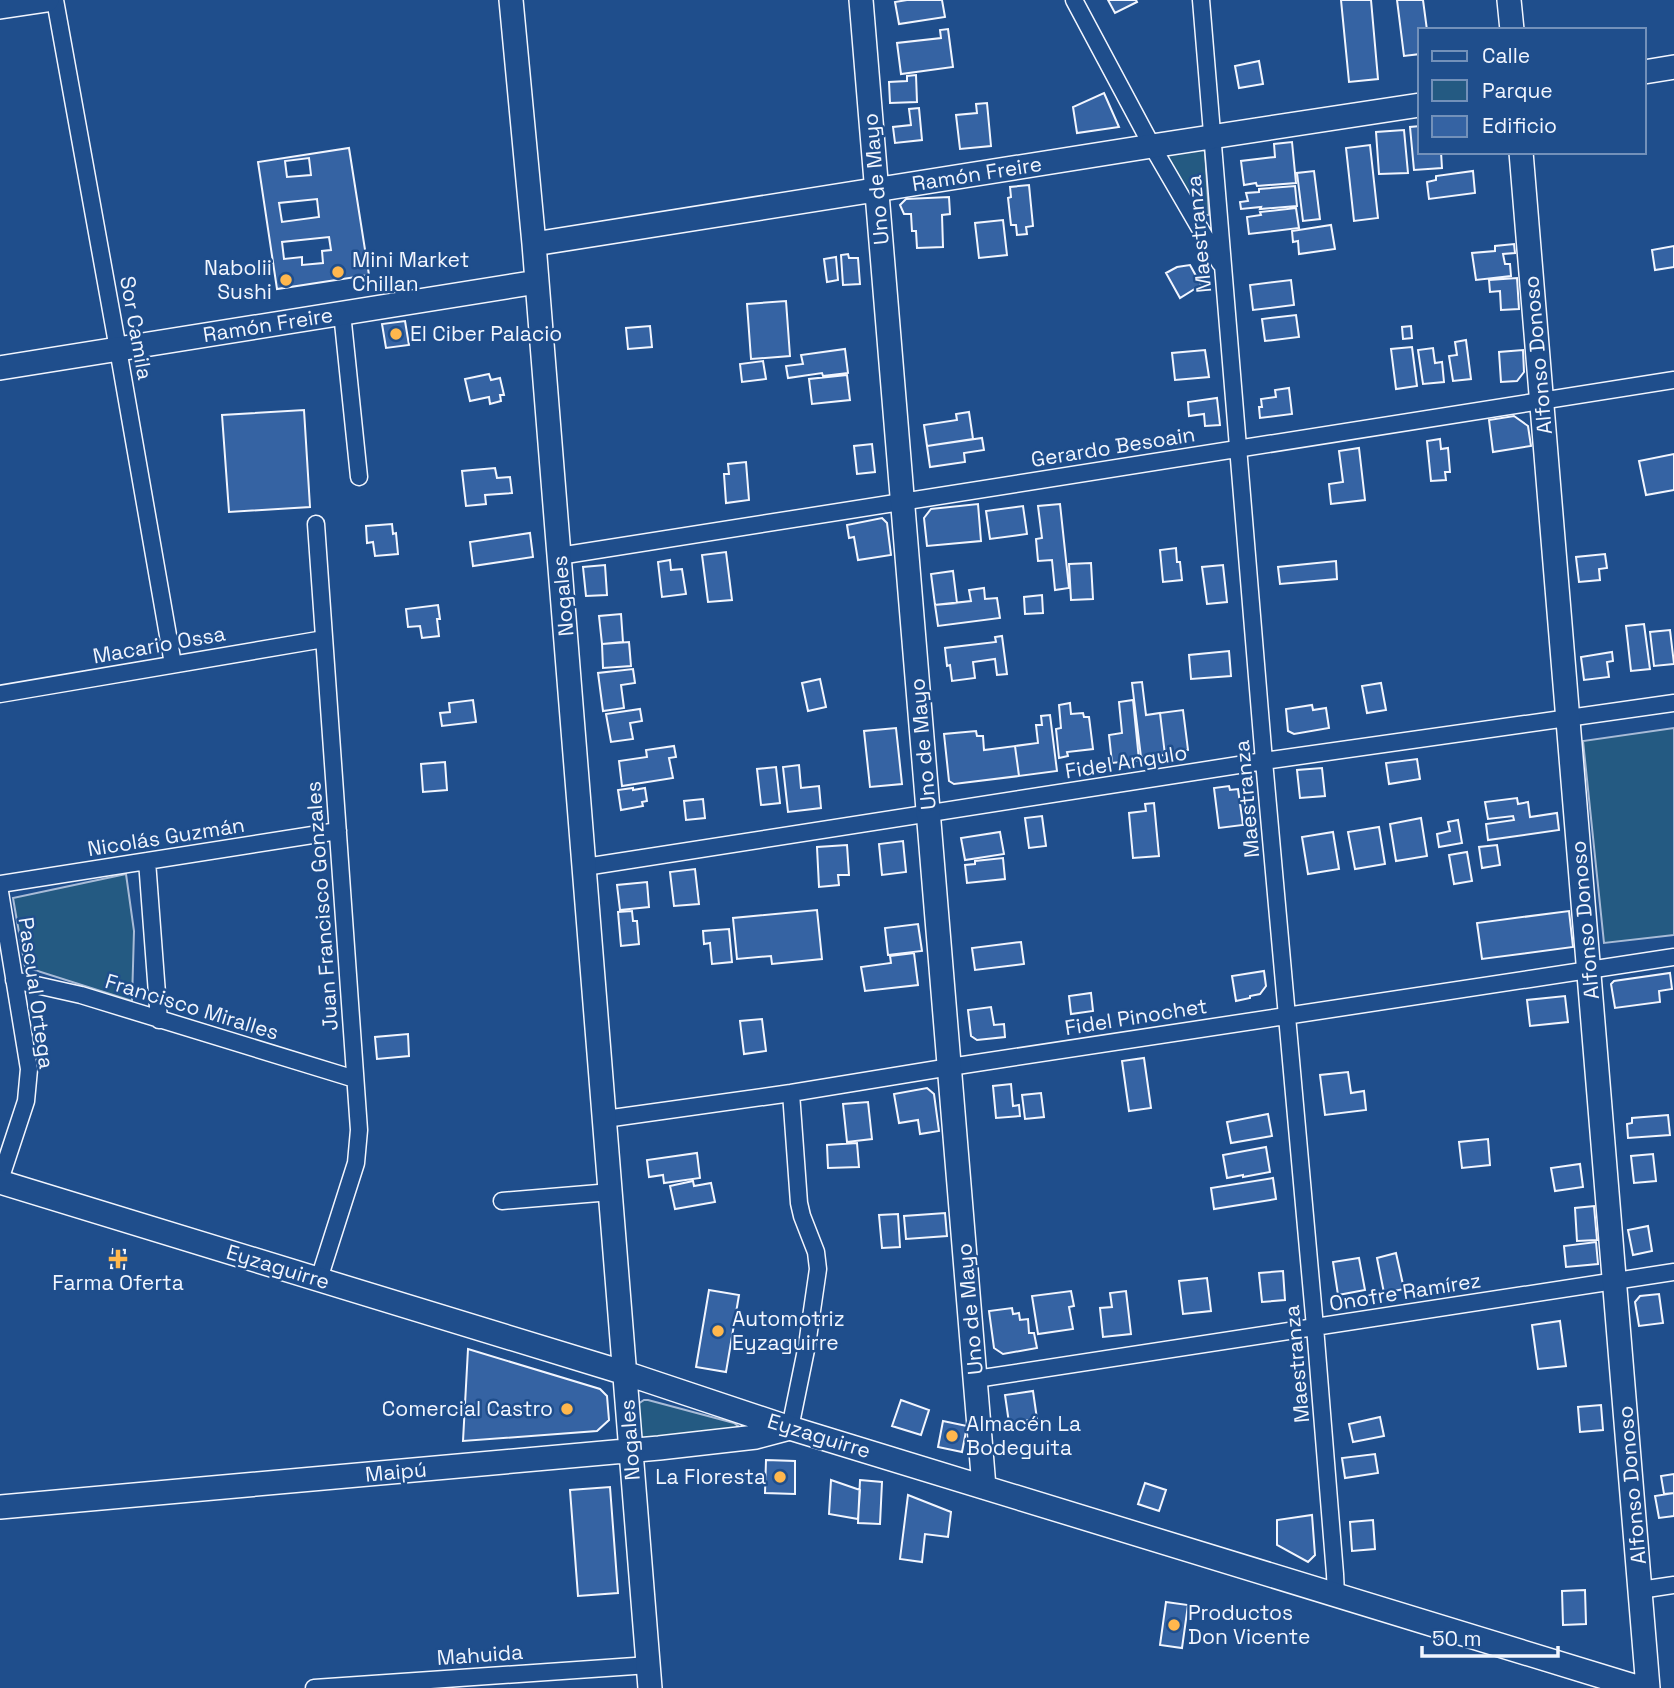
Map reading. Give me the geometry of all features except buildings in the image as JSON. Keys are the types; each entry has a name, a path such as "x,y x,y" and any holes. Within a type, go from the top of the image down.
{"street":[{"path":"0,7 47,0"},
{"name":"Sor Camila","path":"55,0 173,664"},
{"name":"Nogales","path":"511,0 534,244 650,1688"},
{"name":"Uno de Mayo","path":"861,0 984,1487"},
{"path":"1074,0 1152,146 1223,268"},
{"name":"Maestranza","path":"1201,0 1336,1595"},
{"path":"1509,0 1512,28"},
{"path":"1646,72 1674,67"},
{"name":"Ramón Freire","path":"534,244 1418,105"},
{"name":"Alfonso Donoso","path":"1521,154 1648,1688"},
{"name":"Ramón Freire","path":"0,368 537,282"},
{"path":"342,313 359,477"},
{"name":"Gerardo Besoain","path":"559,556 1674,380"},
{"name":"Juan Francisco Gonzales","path":"316,524 359,1130 358,1152 319,1279"},
{"name":"Macario Ossa","path":"0,694 324,639"},
{"name":"Fidel Angulo","path":"584,867 1264,761 1674,702"},
{"name":"Nicolás Guzmán","path":"0,884 338,831"},
{"path":"147,861 159,1020"},
{"name":"Pascual Ortega","path":"0,892 29,1083 26,1101 0,1181"},
{"name":"Fidel Pinochet","path":"605,1119 791,1093 1674,957"},
{"name":"Francisco Miralles","path":"14,980 60,989 355,1079"},
{"path":"790,1428 807,1345 818,1269 816,1252 799,1203 791,1093"},
{"name":"Eyzaguirre","path":"0,1181 625,1373 790,1428 1640,1688"},
{"path":"502,1202 611,1192"},
{"name":"Onofre Ramírez","path":"976,1379 1674,1272"},
{"name":"Maipú","path":"0,1507 631,1451 757,1437 790,1428"},
{"path":"1640,1590 1674,1585"},
{"name":"Mahuida","path":"314,1688 649,1664"}],"green space":[{"path":"1197,147 1205,151 1209,215 1202,215 1167,158 1171,151"},
{"path":"1674,728 1674,935 1604,943 1583,741"},
{"path":"126,874 134,931 132,1001 25,967 13,898"},
{"path":"644,1400 734,1423 738,1429 648,1442 641,1438 638,1404"}],"place":[{"name":"Mini Market Chillan","path":"338,272"},
{"name":"Nabolii Sushi","path":"286,280"},
{"name":"El Ciber Palacio","path":"396,334"},
{"name":"Farma Oferta","path":"118,1259"},
{"name":"Automotriz Eyzaguirre","path":"718,1331"},
{"name":"Comercial Castro","path":"567,1409"},
{"name":"Almacén La Bodeguita","path":"952,1436"},
{"name":"La Floresta","path":"780,1477"},
{"name":"Productos Don Vicente","path":"1174,1625"}]}
